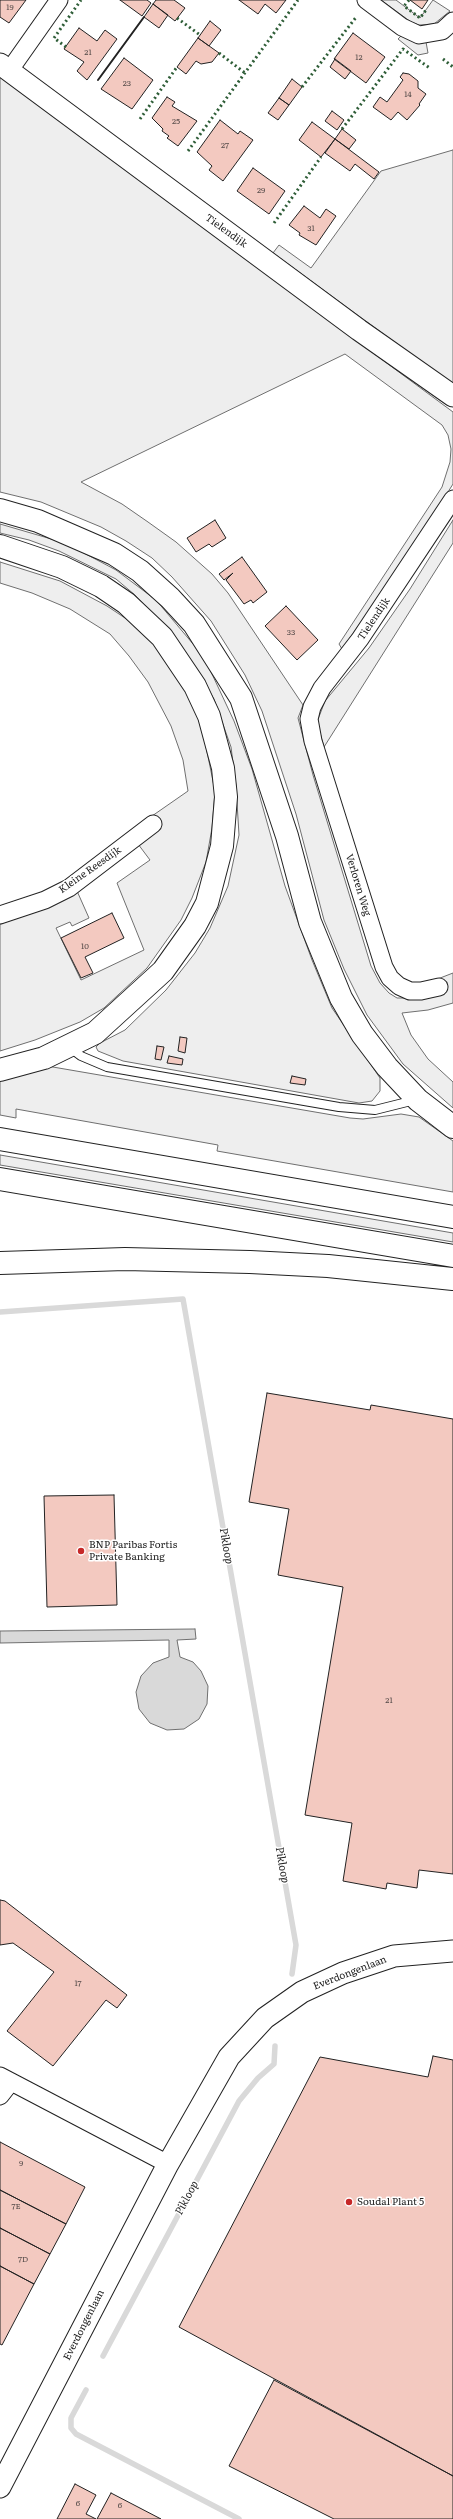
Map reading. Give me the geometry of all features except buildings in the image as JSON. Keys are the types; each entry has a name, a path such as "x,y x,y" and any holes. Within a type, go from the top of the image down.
{"highway":[{"path":"0,510 38,521 114,554 140,571 170,598 194,624 241,698 287,836 310,922 341,998 362,1034 387,1067 418,1100 453,1127"},
{"path":"0,546 62,567 101,586 144,618 162,637 195,686 209,716 223,768 226,797 222,846 207,903 195,926 163,971 94,1033 44,1058 0,1070"},
{"path":"0,1139 453,1217"},
{"path":"0,1178 453,1256"},
{"path":"0,1263 125,1259 235,1261 328,1266 453,1279"}],"street":[{"path":"4,67 59,0"},
{"path":"366,0 402,27 419,35 442,32 453,21"},
{"name":"Tielendijk","path":"4,67 359,330 453,396"},
{"name":"Tielendijk","path":"312,741 309,725 310,713 322,688 360,639 453,499"},
{"name":"Verloren Weg","path":"312,741 384,967 390,978 399,986 410,990 421,991 438,987"},
{"name":"Kleine Reesdijk","path":"0,915 45,900 69,888 153,824"},
{"name":"Everdongenlaan","path":"0,2486 168,2164 229,2057 265,2018 302,1992 343,1974 394,1956 453,1951"},
{"path":"0,2096 6,2080 168,2164"}],"lane":[{"path":"68,1046 81,1056 107,1066 340,1107 375,1110 418,1100"}],"shaded area":[{"path":"381,0 396,0 420,18 433,0 450,11 434,24 419,25 411,22"},
{"path":"401,36 426,42 428,53 418,55 398,39"},
{"path":"0,77 453,412 453,484 407,557 342,649 339,644 442,487 450,462 451,449 448,435 442,425 345,354 81,482 122,504 148,522 176,542 212,574 228,593 303,705 298,718 313,775 371,966 380,983 389,993 397,998 420,998 435,980 453,973 453,1003 428,1010 402,1013 411,1035 428,1059 453,1082 453,1108 403,1064 367,1015 344,969 324,920 296,814 262,711 245,675 211,621 172,577 152,558 126,541 101,527 41,502 0,492"},
{"path":"453,150 453,385 273,253 279,245 311,268 381,171"},
{"path":"453,520 453,543 324,747 317,722 325,701 369,648 410,589"},
{"path":"0,524 65,543 116,570 156,600 204,657 234,721 252,769 285,886 312,960 332,1008 380,1078 380,1091 372,1101 359,1103 123,1061 98,1051 96,1047 100,1043 125,1030 166,990 195,953 210,928 228,886 239,835 236,786 231,747 214,699 200,675 173,636 135,595 116,579 59,551 29,540 0,533"},
{"path":"0,562 60,581 107,606 140,628 174,668 191,701 202,727 215,791 212,828 206,862 192,898 181,920 147,968 104,1008 80,1022 35,1040 0,1051 0,924 39,910 77,891 89,918 72,926 70,922 56,928 81,980 144,950 117,883 150,860 129,832 188,791 183,760 171,726 148,682 129,656 110,634 70,609 32,593 0,583"},
{"path":"47,1066 350,1118 363,1119 401,1114 419,1117 453,1141 453,1192 217,1151 218,1145 16,1109 16,1118 0,1115 0,1077"},
{"path":"0,1155 453,1233 453,1242 0,1165"},
{"path":"195,1629 196,1639 177,1640 180,1657 193,1662 201,1671 208,1686 207,1704 199,1719 184,1729 167,1730 150,1723 139,1709 136,1692 141,1676 153,1663 169,1657 169,1640 0,1643 0,1631"}],"waterway":[{"name":"Pikloop","path":"0,1312 183,1299 296,1945 292,1974"},
{"name":"Pikloop","path":"103,2356 239,2101 258,2078 274,2064 275,2046"},
{"name":"Pikloop","path":"86,2390 71,2418 71,2428 76,2434 239,2519"}],"hedge":[{"path":"66,47 54,38 81,0"},
{"path":"188,151 298,0"},
{"path":"409,0 404,6 420,18 426,10"},
{"path":"302,87 357,16"},
{"path":"177,18 200,35"},
{"path":"342,129 403,49 431,69"},
{"path":"219,53 245,73"},
{"path":"443,59 453,67"},
{"path":"140,119 177,67"},
{"path":"274,223 321,157"}],"wall":[{"path":"98,80 144,17"}],"place":[{"name":"BNP Paribas Fortis Private Banking","path":"81,1551"},
{"name":"Soudal Plant 5","path":"349,2202"}]}
